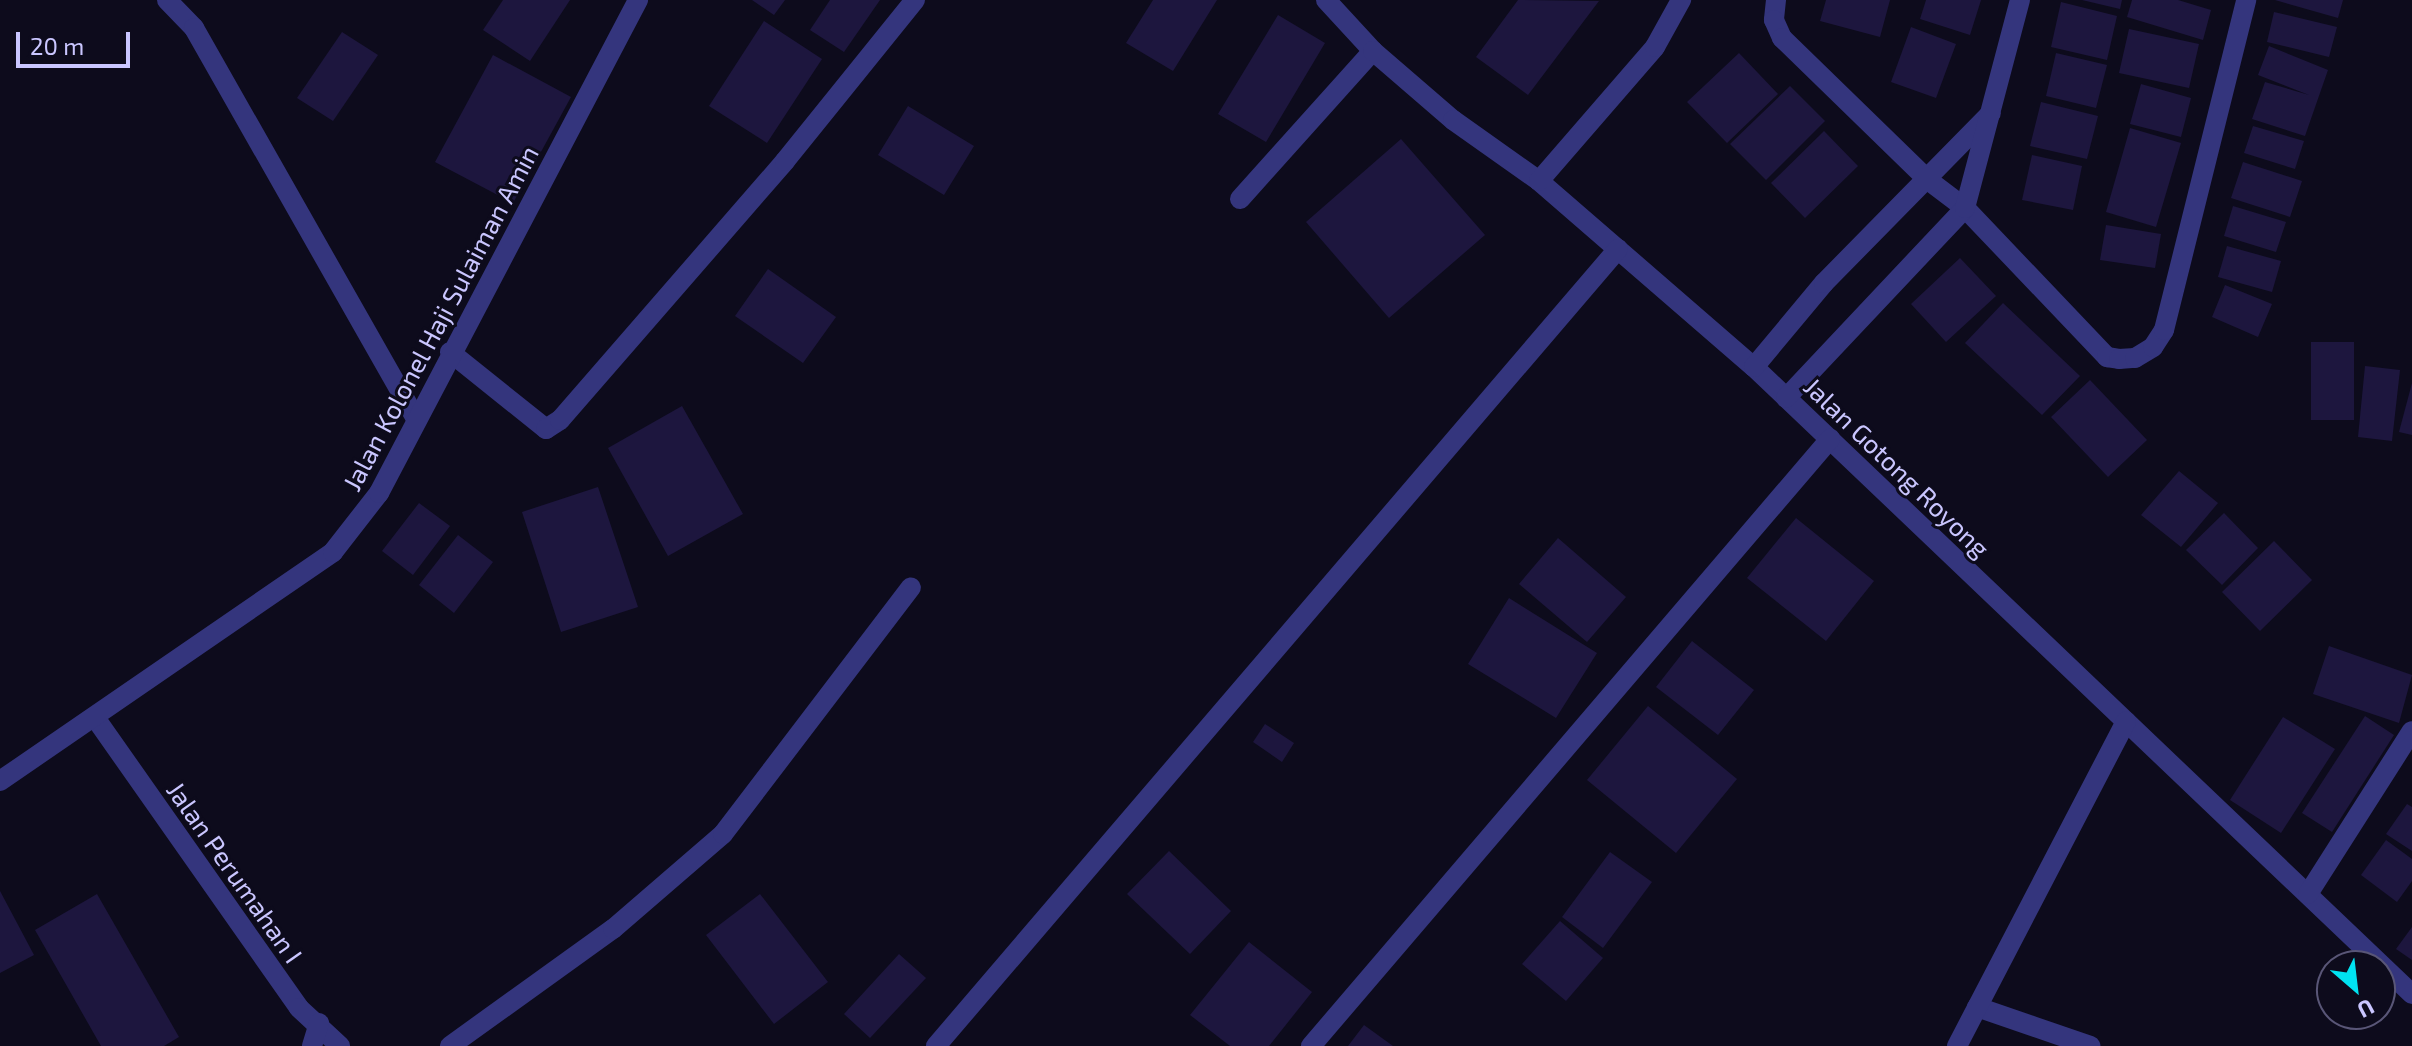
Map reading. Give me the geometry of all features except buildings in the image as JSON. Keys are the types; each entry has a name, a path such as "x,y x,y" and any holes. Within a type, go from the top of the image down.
{"street":[{"path":"167,0 194,28 415,417"},
{"name":"Jalan Kolonel Haji Sulaiman Amin","path":"0,781 96,719 333,552 379,493 415,417 638,0"},
{"path":"450,352 546,429 560,420 785,161 915,0"},
{"name":"Jalan Gotong Royong","path":"1326,0 1373,51 1453,120 1539,181 1754,367 2412,994"},
{"path":"1539,181 1655,47 1681,0"},
{"path":"1776,0 1774,20 1782,38 1928,180 1965,208 2107,357 2135,358 2153,347 2164,330 2246,0"},
{"path":"1786,398 1965,208 1994,110 2020,0"},
{"path":"1240,199 1373,51"},
{"path":"1754,367 1824,283 1994,110"},
{"path":"936,1046 1618,249"},
{"path":"1311,1046 1830,439"},
{"path":"450,1046 613,929 723,834 911,587"},
{"name":"Jalan Perumahan I","path":"96,719 299,1008 319,1023 340,1046"},
{"path":"1957,1046 2126,721"},
{"path":"2308,894 2412,731"},
{"path":"1977,1007 2090,1046"},
{"path":"312,1046 319,1023"}]}
